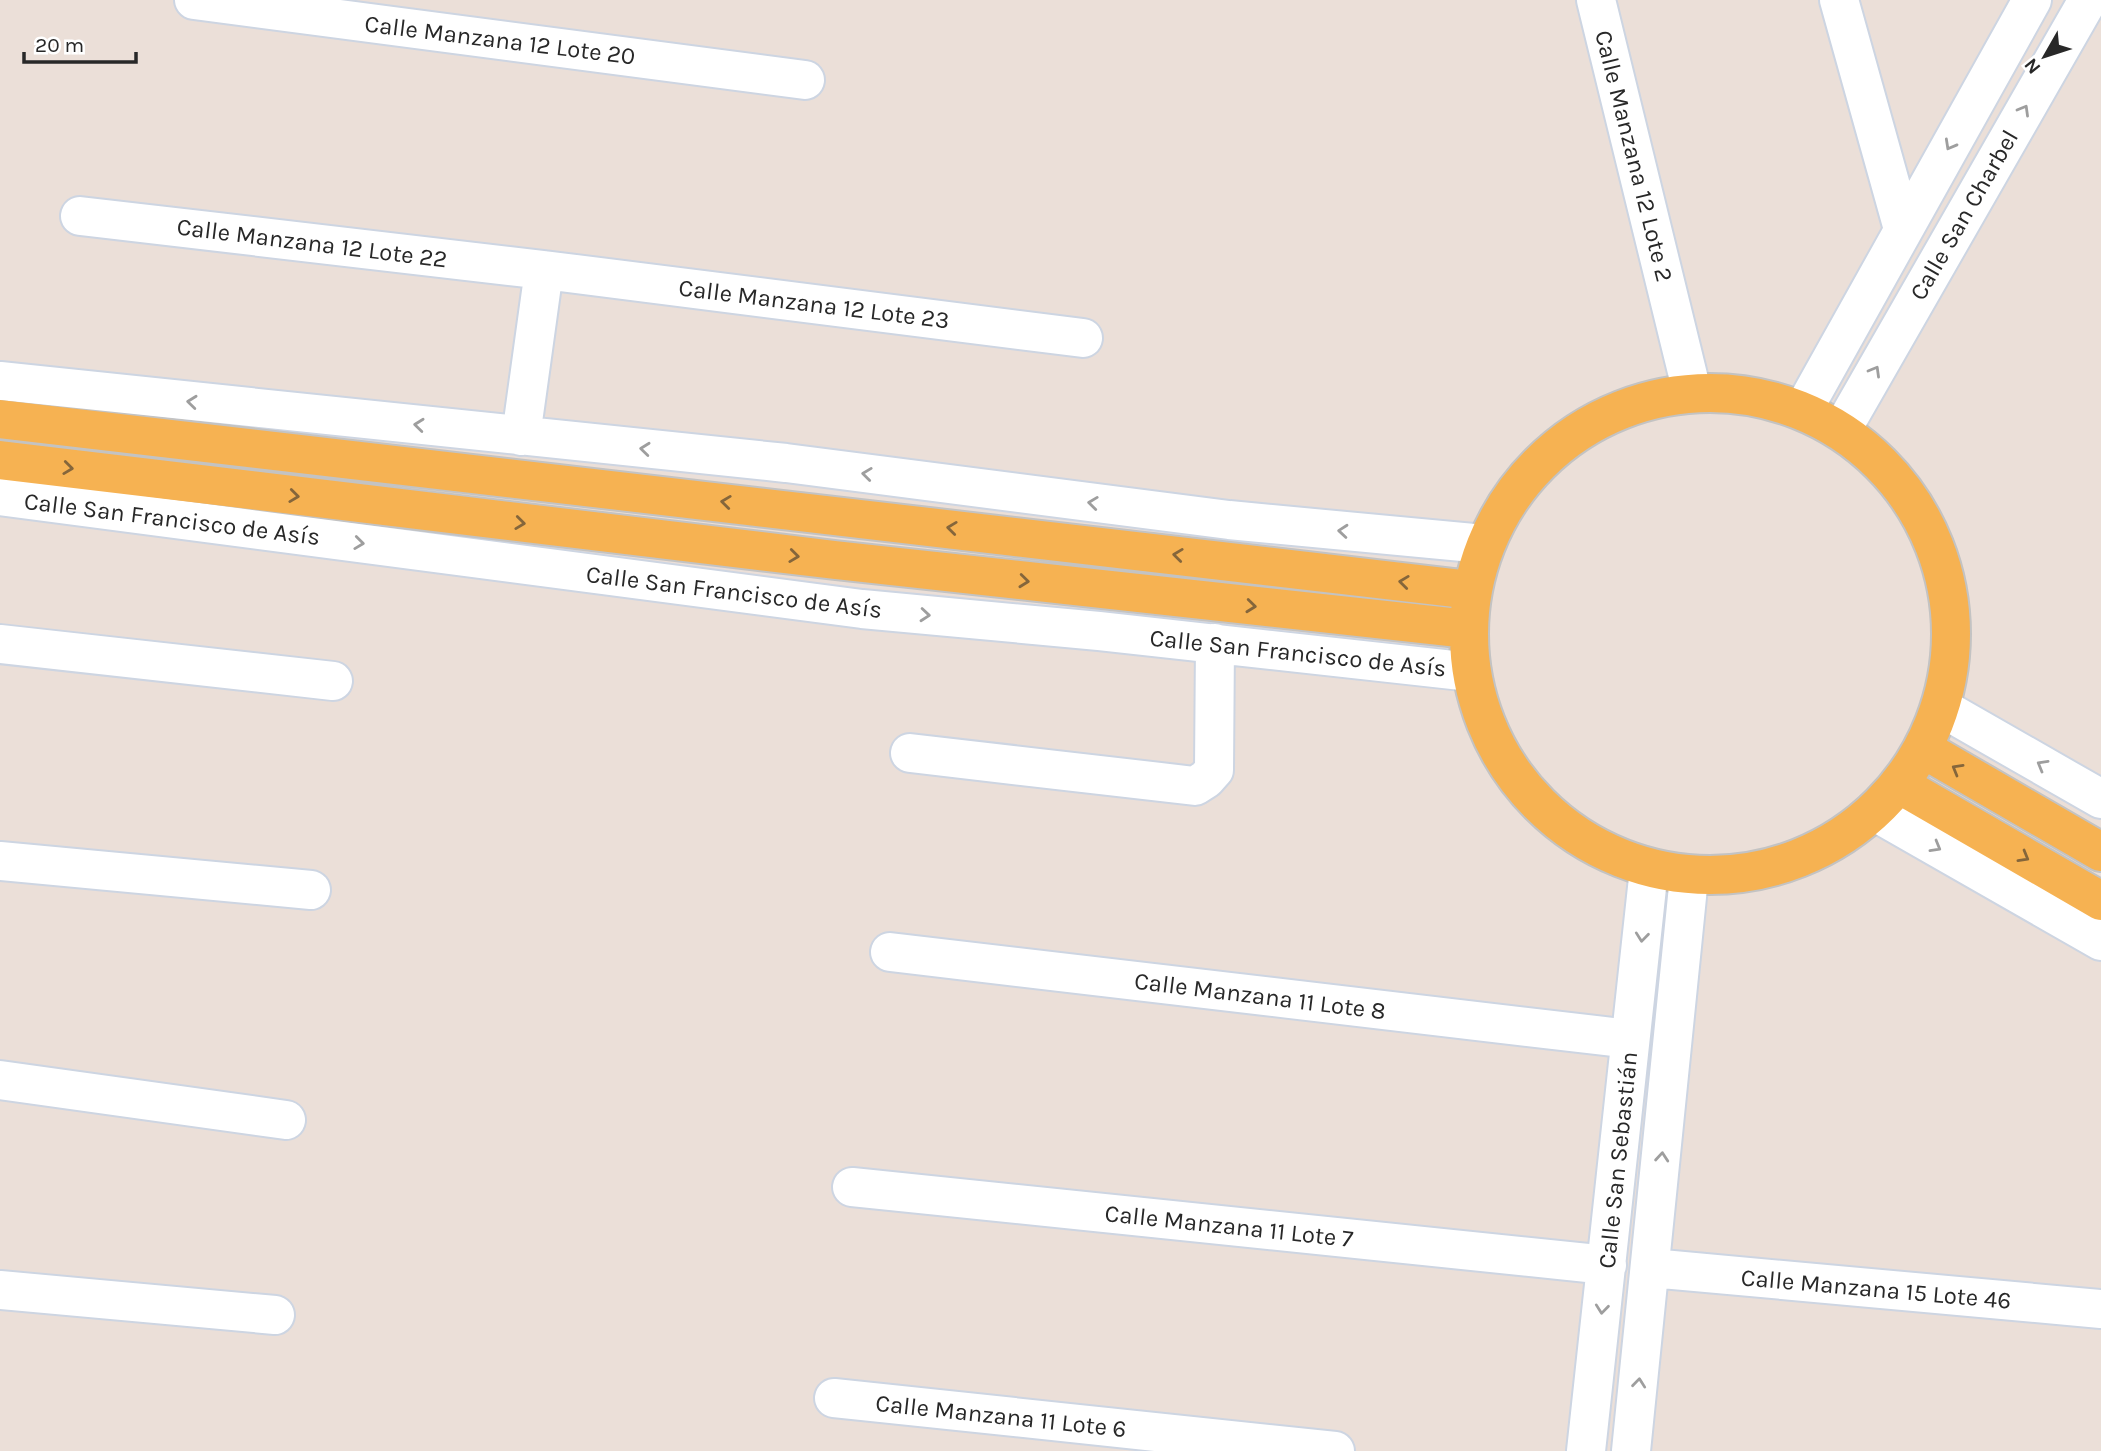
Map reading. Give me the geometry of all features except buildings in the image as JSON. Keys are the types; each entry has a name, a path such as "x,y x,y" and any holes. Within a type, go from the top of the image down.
{"main road":[{"path":"1692,392 1749,394 1803,410 1841,430 1900,484 1938,552 1953,630 1942,708 1925,750 1889,799 1790,864 1689,877 1649,869 1565,829 1503,760 1471,672 1468,629 1471,590 1484,544 1528,470 1605,415 1692,392"},
{"path":"0,419 1471,590"},
{"name":"Calle San Francisco de Asís","path":"0,460 835,561 1468,629"},
{"path":"1925,750 2101,852"},
{"path":"1889,799 2101,901"}],"street":[{"name":"Calle Manzana 12 Lote 20","path":"194,0 805,80"},
{"name":"Calle Manzana 12 Lote 2","path":"1596,0 1692,392"},
{"path":"1839,0 1903,229"},
{"name":"Calle San Charbel","path":"1803,410 2032,0"},
{"name":"Calle San Charbel","path":"1841,430 2091,8"},
{"name":"Calle Manzana 12 Lote 22","path":"80,216 544,270"},
{"path":"521,436 544,270"},
{"name":"Calle Manzana 12 Lote 23","path":"544,270 1083,338"},
{"path":"0,382 786,463 1229,520 1484,544"},
{"name":"Calle San Francisco de Asís","path":"0,496 862,609 1215,643 1471,672"},
{"path":"910,752 1195,786 1214,770 1215,643"},
{"path":"0,644 333,681"},
{"path":"1942,708 2101,799"},
{"path":"1889,799 2101,941"},
{"path":"0,861 311,890"},
{"name":"Calle San Sebastián","path":"1586,1451 1649,869"},
{"name":"Calle San Sebastián","path":"1631,1451 1689,877"},
{"name":"Calle Manzana 11 Lote 8","path":"890,953 1630,1039"},
{"path":"0,1080 286,1120"},
{"name":"Calle Manzana 11 Lote 7","path":"852,1187 1607,1265"},
{"name":"Calle Manzana 15 Lote 46","path":"1651,1268 2101,1309"},
{"path":"0,1290 275,1315"},
{"name":"Calle Manzana 11 Lote 6","path":"834,1398 1335,1451"}]}
